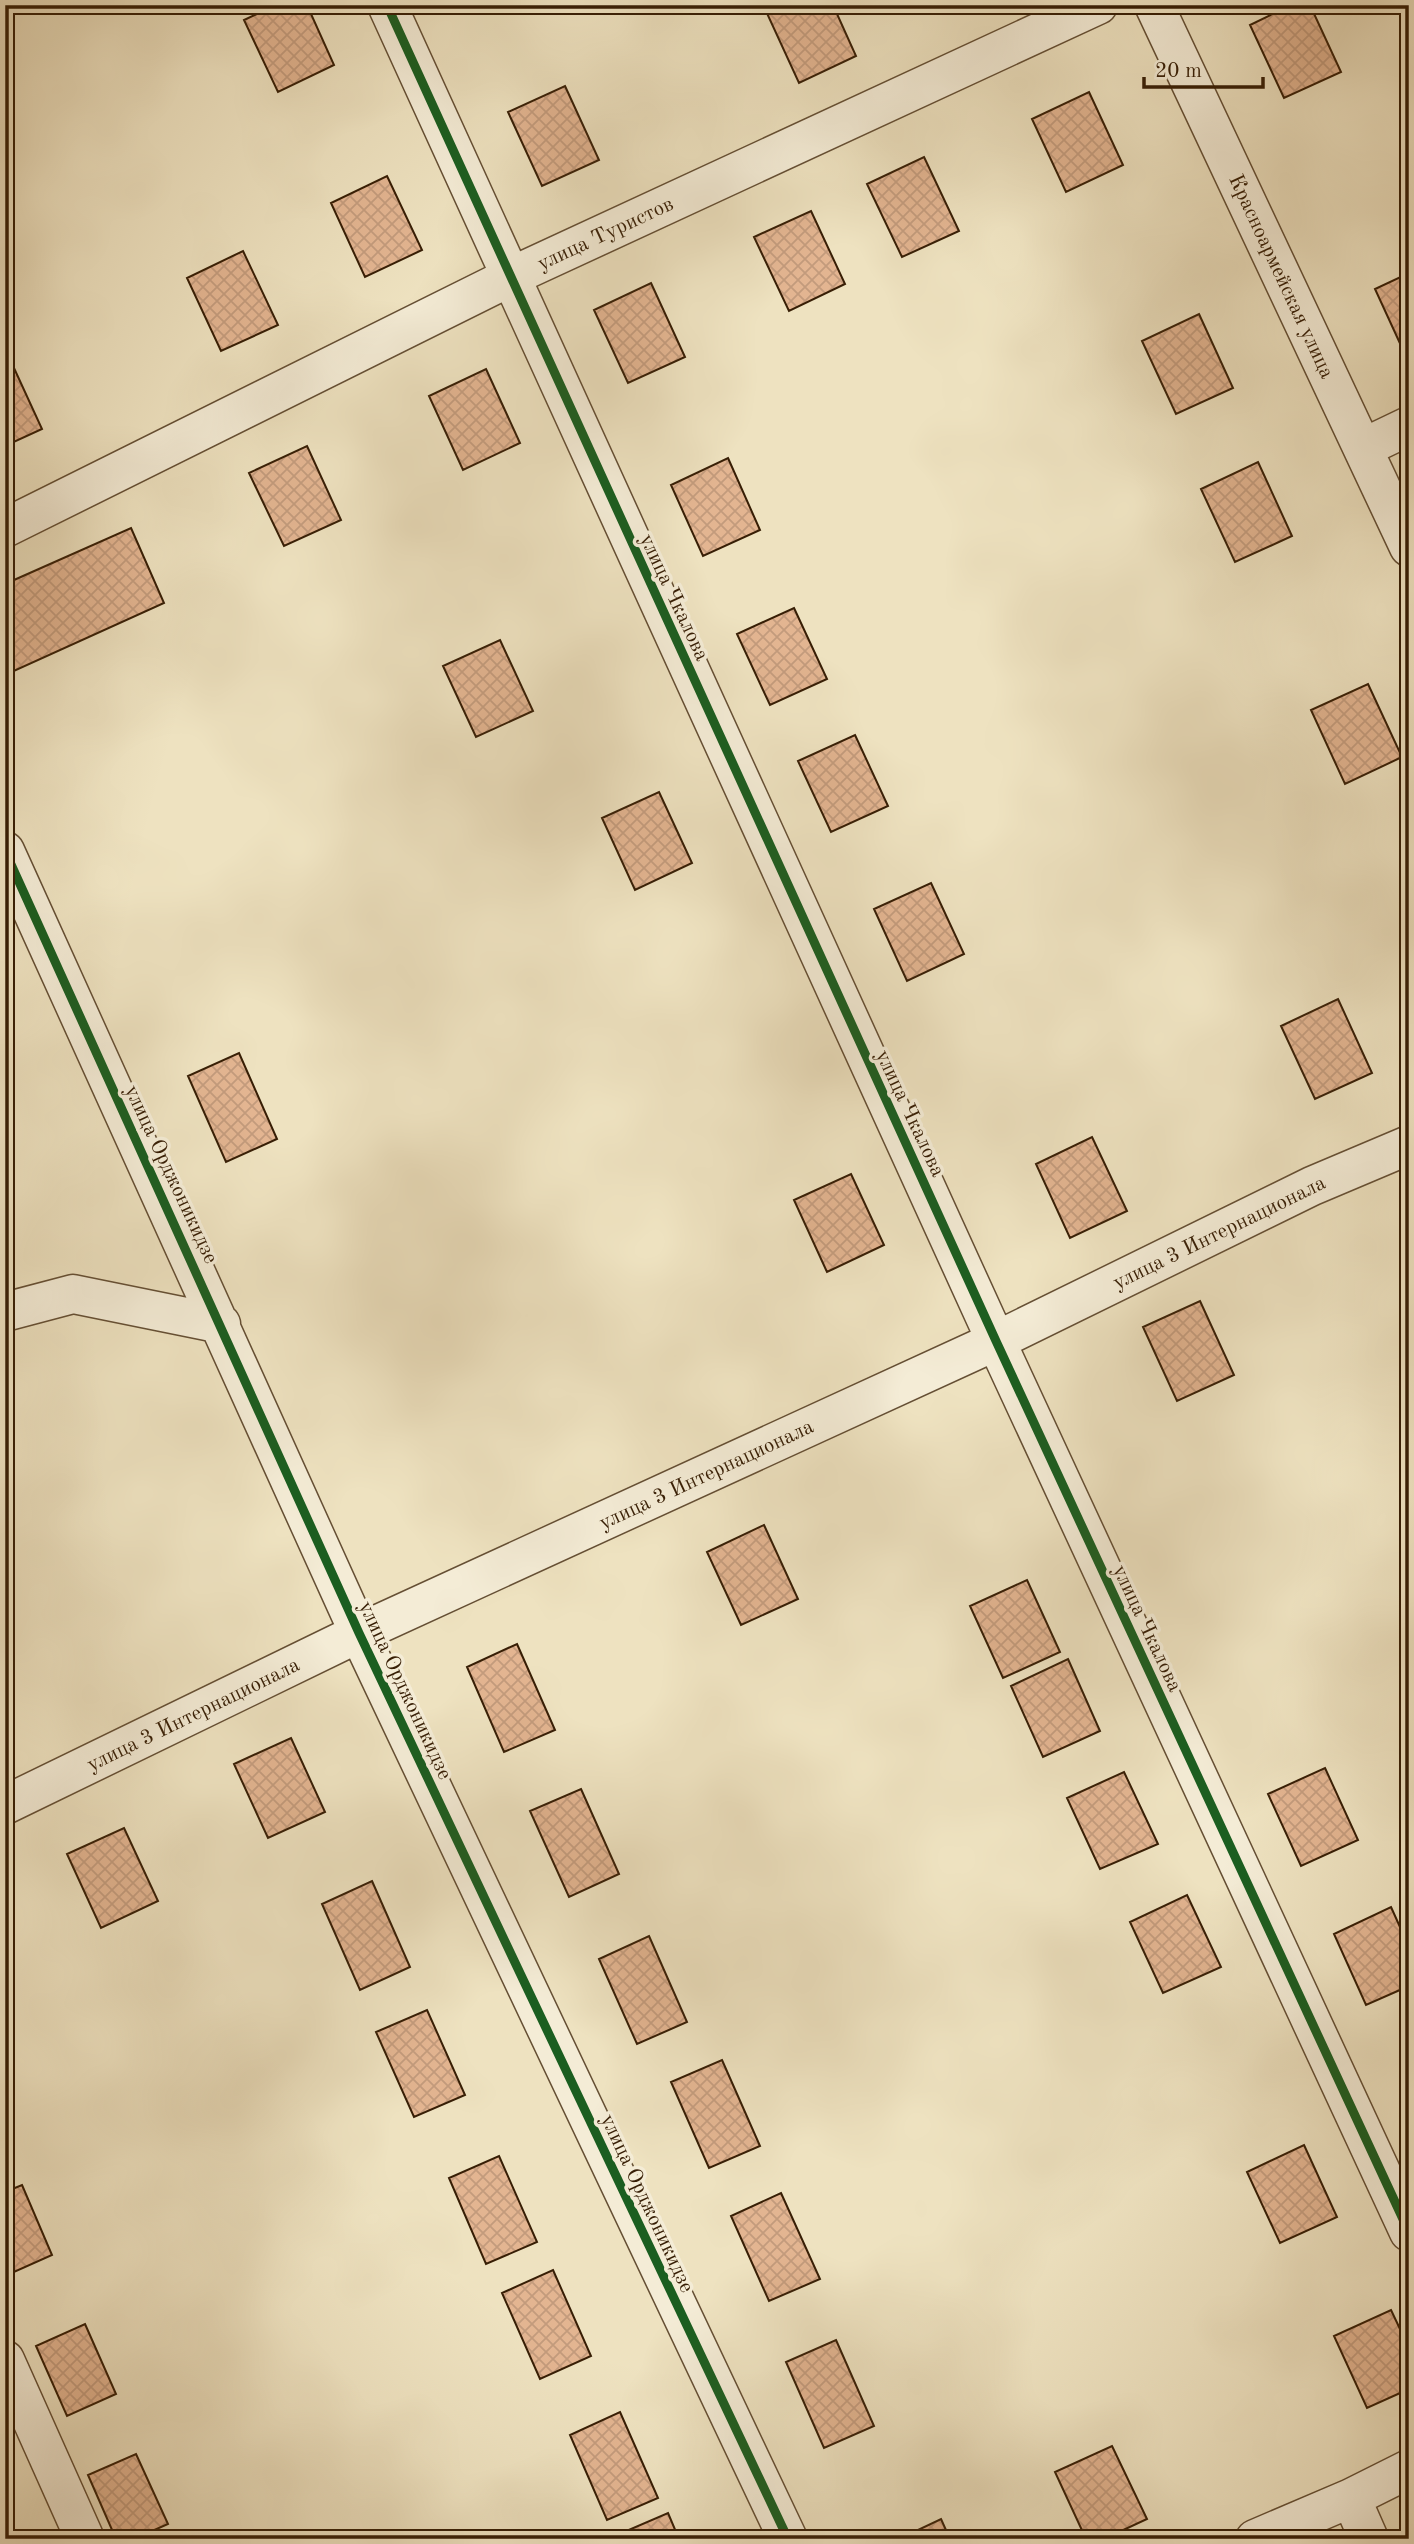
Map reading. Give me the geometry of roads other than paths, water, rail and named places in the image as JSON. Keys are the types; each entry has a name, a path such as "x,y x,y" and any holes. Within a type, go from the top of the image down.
{"street":[{"name":"улица Чкалова","path":"387,5 996,1341 1409,2232"},
{"name":"улица Туристов","path":"5,528 510,277 1098,5"},
{"name":"Красноармейская улица","path":"1154,5 1409,547"},
{"path":"1363,448 1409,426"},
{"name":"улица Орджоникидзе","path":"5,851 359,1633 788,2539"},
{"name":"улица 3 Интернационала","path":"5,1805 359,1633 996,1341 1312,1186 1409,1145"},
{"path":"5,1312 73,1294 221,1324"},
{"path":"5,2360 85,2539"},
{"path":"1255,2539 1351,2498 1409,2469"},
{"path":"1351,2498 1369,2539"}]}
